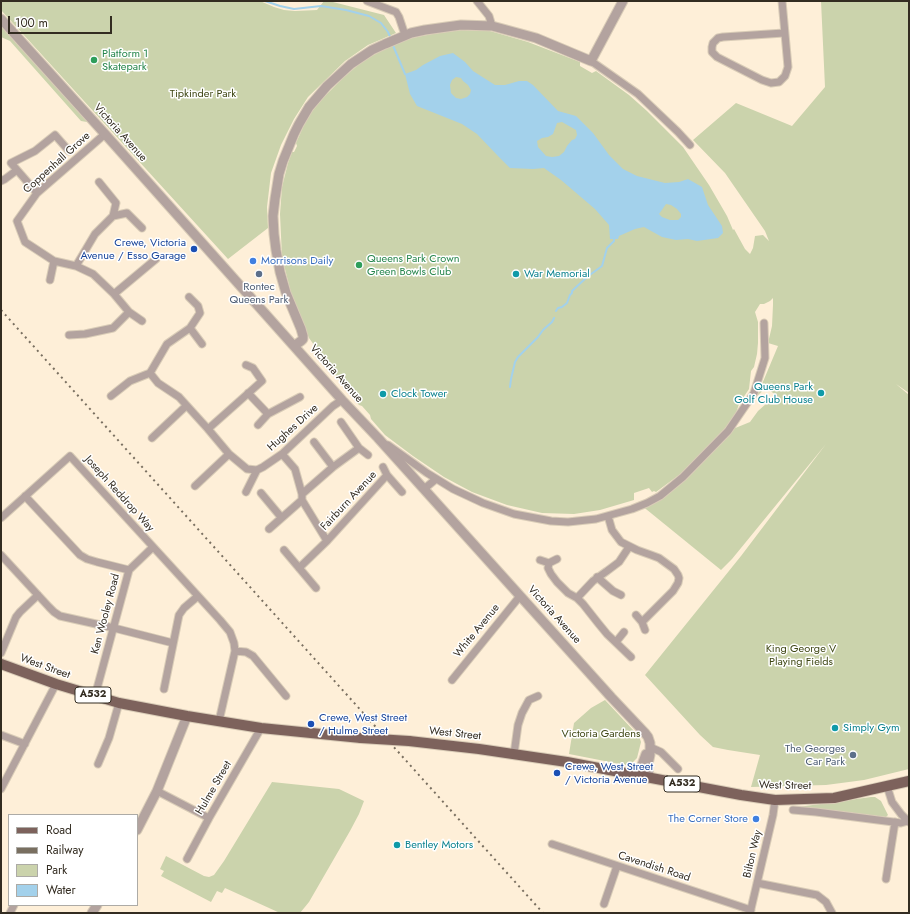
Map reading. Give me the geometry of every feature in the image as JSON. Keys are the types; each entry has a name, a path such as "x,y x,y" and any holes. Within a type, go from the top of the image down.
{"main road":[{"name":"West Street","path":"1,664 56,684 119,703 187,716 261,728 361,738 409,741 514,754 567,762 741,795 776,800 834,798 909,781"}],"street":[{"path":"367,1 396,12 399,17 401,37"},
{"path":"477,1 488,16 492,26"},
{"path":"591,61 623,1"},
{"path":"782,1 788,67 787,72 782,79 776,83 762,80 717,57 712,52 713,43 718,38 784,33"},
{"name":"Victoria Avenue","path":"1,19 342,400 645,733 650,740 650,755 648,764 649,778"},
{"path":"294,346 302,339 303,336 286,293 280,272 274,234 274,199 279,174 299,124 310,107 338,75 372,50 401,37 425,30 461,25 492,26 536,38 591,61 638,94 690,145"},
{"name":"Coppenhall Grove","path":"105,134 37,193 16,221 25,242 54,261 76,266 93,274 114,294 129,312 142,321"},
{"path":"37,193 11,163 35,151 55,135 69,150"},
{"path":"1,181 17,170"},
{"path":"76,266 95,234 113,216 116,203 99,182"},
{"path":"113,216 127,213 142,228"},
{"path":"114,294 156,259"},
{"path":"50,280 54,261"},
{"path":"111,396 130,382 150,373 167,344 190,328 200,313 198,306 189,297"},
{"path":"69,335 85,334 113,328 129,312"},
{"path":"378,438 436,479 453,489 483,503 514,514 551,521 568,522 583,521 608,516 632,509 647,503 683,477 728,431 754,393 765,358 764,323"},
{"path":"190,328 202,344"},
{"path":"208,429 262,381 253,368 246,365"},
{"path":"150,373 158,383 180,397 186,406 229,454 247,469 257,470 246,492"},
{"path":"248,393 268,414"},
{"name":"Hughes Drive","path":"258,425 268,414 300,397"},
{"name":"Hughes Drive","path":"257,470 282,454 333,406 342,400"},
{"path":"152,438 186,406"},
{"name":"Fairburn Avenue","path":"342,422 359,448 368,455"},
{"path":"314,442 333,467"},
{"path":"269,529 333,467 359,448"},
{"path":"195,486 229,454"},
{"name":"Fairburn Avenue","path":"282,454 295,469 302,497 327,541"},
{"name":"Joseph Reddrop Way","path":"25,496 70,456 226,626 234,643 235,651"},
{"name":"Fairburn Avenue","path":"383,467 387,475 402,492"},
{"name":"Fairburn Avenue","path":"299,568 327,541 387,475"},
{"path":"424,489 436,479"},
{"path":"261,493 281,517"},
{"path":"1,518 25,496 80,555 87,559 129,570"},
{"path":"608,516 612,530 621,542 629,547 659,558 676,572 679,578 673,591 642,622"},
{"name":"Ken Wooley Road","path":"95,696 129,570 153,547"},
{"path":"577,598 597,577 608,571 618,562 629,547"},
{"path":"284,550 316,588"},
{"path":"1,555 54,612 60,616 174,643"},
{"path":"540,560 548,563 557,559"},
{"path":"548,563 548,568 557,582 568,593 577,598 583,604 598,623 631,657"},
{"path":"597,577 613,591 621,595"},
{"path":"1,653 16,617 38,595"},
{"path":"164,689 178,618 181,612 198,596"},
{"name":"White Avenue","path":"452,680 520,596"},
{"path":"636,615 646,630"},
{"path":"616,642 624,632"},
{"path":"219,721 235,651 246,652 254,656 286,696"},
{"path":"1,789 56,684"},
{"path":"514,754 518,725 522,713 529,700 538,696"},
{"path":"98,764 109,738 119,703"},
{"path":"138,828 157,791 187,716"},
{"name":"Hulme Street","path":"187,859 261,728"},
{"path":"1,735 25,744"},
{"path":"638,776 646,753 650,748 662,752 678,769"},
{"path":"887,786 892,802 909,821"},
{"path":"157,791 209,818"},
{"name":"Bilton Way","path":"750,912 776,800"},
{"path":"793,810 901,823 909,821"},
{"path":"886,880 895,822"},
{"name":"Cavendish Road","path":"552,844 750,912"},
{"path":"604,904 617,866"},
{"path":"757,883 817,895 826,902 832,913"}],"green space":[{"name":"Tipkinder Park","path":"1,1 260,1 284,10 295,11 317,10 324,1 329,1 384,15 396,33 368,45 345,61 308,97 294,119 281,145 271,173 267,207 268,228 228,259 1,10"},
{"name":"King George V Playing Fields","path":"821,1 909,1 909,393 896,384 909,395 909,769 864,780 826,785 751,787 760,755 713,747 700,735 645,675 741,556 826,444 732,559 721,570 641,505 668,494 728,431 750,422 758,411 776,395 766,388 757,396 778,346 768,343 772,326 773,298 764,304 760,304 755,312 758,322 757,354 754,367 751,371 749,389 739,404 734,419 715,441 683,472 656,492 652,492 649,488 634,493 634,500 600,510 574,514 542,513 507,505 472,492 444,477 385,435 371,419 370,415 362,406 359,405 343,385 309,338 292,297 282,257 280,214 282,187 292,152 294,152 297,146 296,143 308,116 344,77 364,60 407,39 461,30 490,31 528,42 580,62 580,66 592,73 596,71 629,95 683,147 709,185 727,216 733,230 734,229 745,249 750,254 753,248 755,236 763,235 769,241 765,231 725,173 693,140 736,103 792,126 825,87"},
{"path":"1,23 90,121 81,121 10,41 1,37"},
{"name":"Victoria Gardens","path":"605,700 640,739 641,742 637,758 632,763 625,765 569,754 574,723 591,708"},
{"path":"272,782 339,789 364,801 350,831 309,902 300,913 280,913 225,888 222,893 217,891 211,902 161,876 164,871 160,869 166,856 204,876 209,877 214,875"},
{"path":"875,797 881,801 888,815 886,817 813,808 791,808"}],"water":[{"path":"453,53 465,62 473,71 495,85 505,85 519,81 527,81 533,85 558,111 576,116 593,133 609,155 623,169 637,176 665,183 679,182 688,179 702,187 708,205 722,226 723,233 718,238 697,241 688,239 676,240 662,237 644,227 619,236 618,239 610,239 609,225 595,209 561,180 544,168 510,168 477,134 462,124 417,106 410,94 405,74 416,70 440,56","holes":["456,77 461,78 471,90 467,97 461,99 456,98 451,93 450,85 452,80","562,122 576,130 577,135 559,156 546,156 538,147 537,141 553,134 557,123","666,204 677,209 681,214 681,217 678,220 670,220 659,214"]}],"waterway":[{"path":"265,1 294,9 321,6 369,16 381,23 391,39"},
{"path":"392,43 405,74"},
{"path":"556,311 558,308 567,303 572,291 602,266 607,248 614,241 614,239"},
{"path":"510,387 515,362 518,357 552,322 554,318"}],"railway":[{"path":"1,310 543,913"}],"place":[{"name":"Platform 1 Skatepark","path":"94,60"},
{"name":"Crewe, Victoria Avenue / Esso Garage","path":"194,249"},
{"name":"Morrisons Daily","path":"253,261"},
{"name":"Queens Park Crown Green Bowls Club","path":"359,265"},
{"name":"Rontec Queens Park","path":"259,274"},
{"name":"War Memorial","path":"516,274"},
{"name":"Queens Park Golf Club House","path":"821,393"},
{"name":"Clock Tower","path":"383,394"},
{"name":"Crewe, West Street / Hulme Street","path":"311,724"},
{"name":"Simply Gym","path":"835,728"},
{"name":"The Georges Car Park","path":"853,755"},
{"name":"Crewe, West Street / Victoria Avenue","path":"557,773"},
{"name":"The Corner Store","path":"756,819"},
{"name":"Bentley Motors","path":"397,845"}]}
